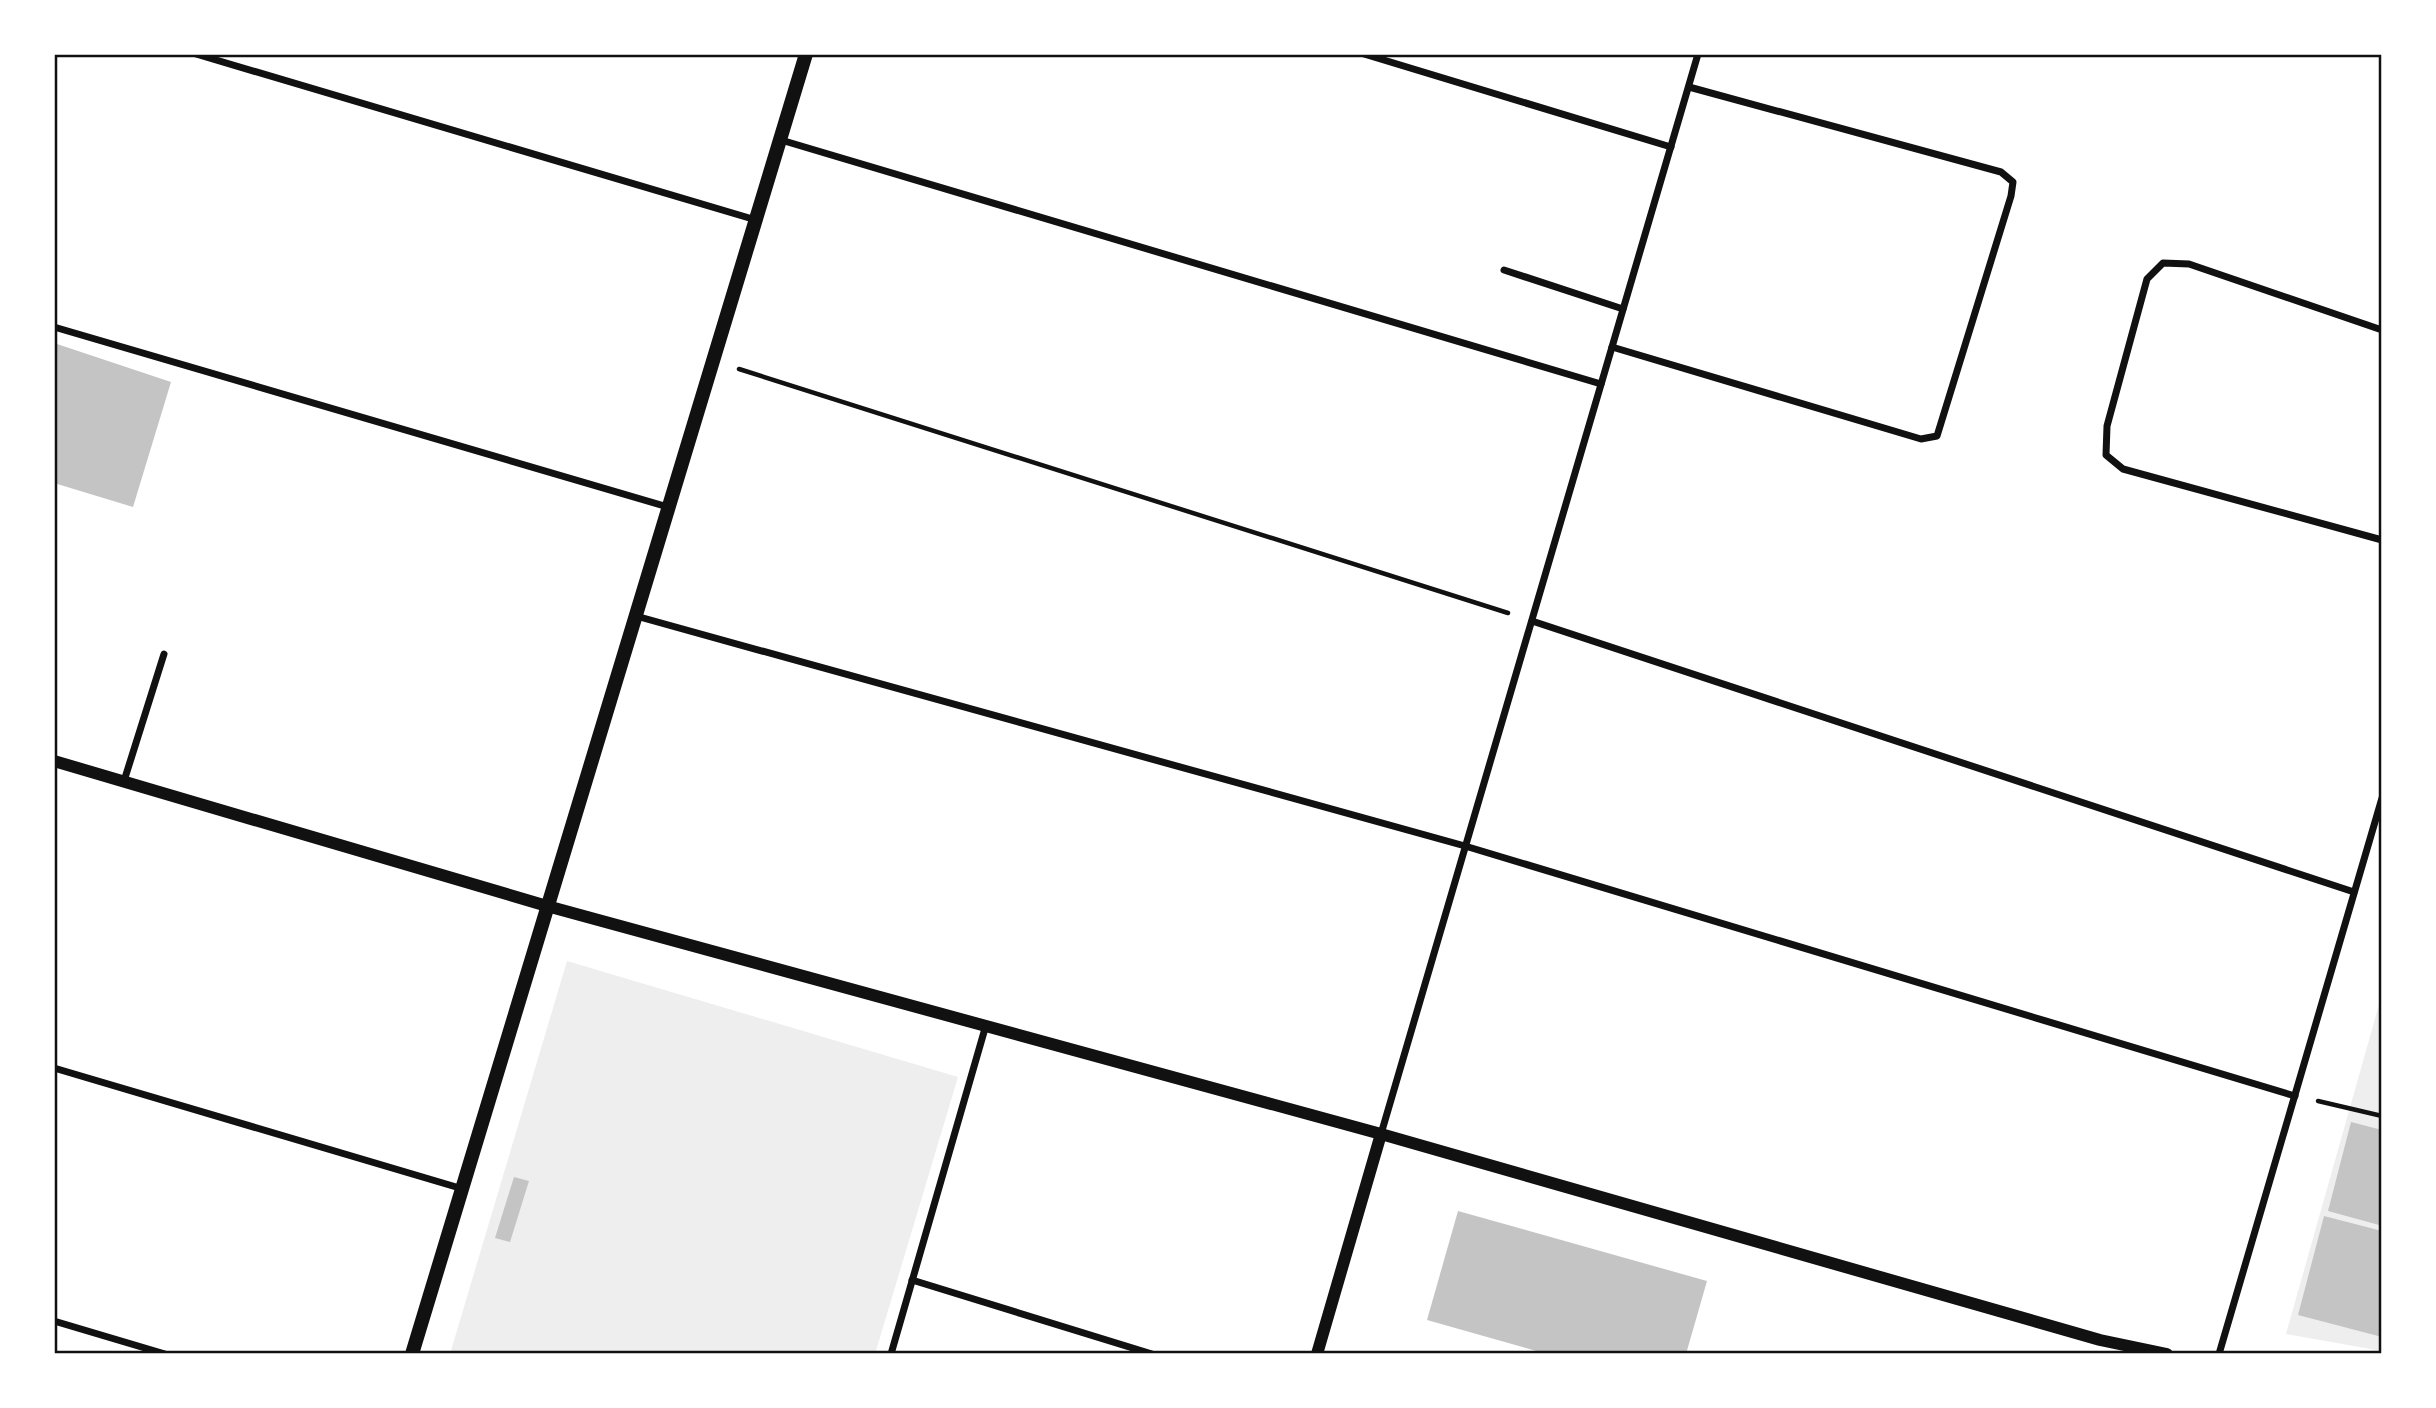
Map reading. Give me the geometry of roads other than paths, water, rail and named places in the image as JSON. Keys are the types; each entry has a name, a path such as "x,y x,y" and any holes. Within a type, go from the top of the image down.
{"main road":[{"path":"412,1354 806,54"}],"street":[{"path":"196,54 756,220"},
{"path":"1364,54 1671,147"},
{"path":"1317,1354 1698,54"},
{"path":"1612,347 1921,439 1937,436 2011,196 2013,182 2001,172 1689,87"},
{"path":"780,140 1601,384"},
{"path":"2382,330 2189,264 2163,263 2147,279 2107,426 2106,455 2123,469 2382,540"},
{"path":"1503,270 1623,309"},
{"path":"54,327 669,507"},
{"path":"636,616 1465,846 2295,1096"},
{"path":"1532,621 2354,892"},
{"path":"124,781 164,654"},
{"path":"54,761 547,906 1381,1134 2100,1340 2167,1354"},
{"path":"2219,1354 2382,798"},
{"path":"891,1354 986,1024"},
{"path":"54,1068 463,1189"},
{"path":"912,1280 1152,1354"},
{"path":"54,1321 165,1354"},
{"path":"2095,1354 2100,1340"}]}
